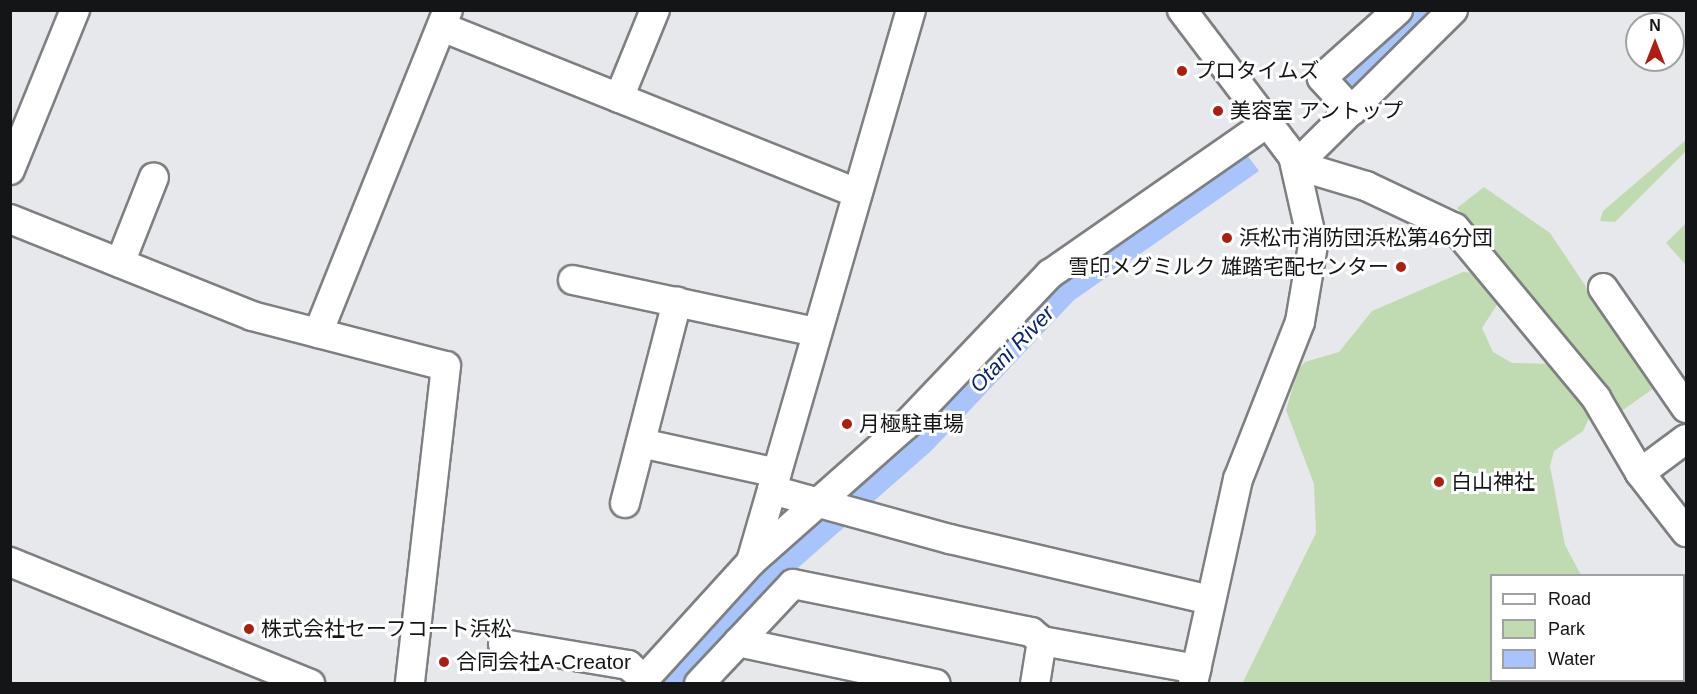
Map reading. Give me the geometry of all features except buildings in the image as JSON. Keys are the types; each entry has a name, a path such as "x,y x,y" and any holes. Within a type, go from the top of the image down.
{"street":[{"path":"10,170 75,10"},
{"path":"619,98 655,10"},
{"path":"752,562 856,193 911,10"},
{"path":"699,684 793,584 1031,632 1042,642 1194,676 1238,479 1300,322 1311,276 1310,215 1296,165 1182,10"},
{"path":"1352,111 1322,78 1398,10"},
{"path":"1296,165 1453,10"},
{"path":"318,333 440,17 619,98 856,193"},
{"path":"503,644 628,665 642,681 752,562 823,504 906,425 1050,274 1267,123"},
{"path":"1296,165 1366,186 1455,228 1596,398 1640,473 1686,532"},
{"path":"120,263 154,177"},
{"path":"10,219 252,316 446,366 410,684"},
{"path":"573,280 816,332"},
{"path":"1602,288 1686,408"},
{"path":"625,503 677,302"},
{"path":"1640,473 1686,439"},
{"path":"640,443 774,482 823,504 861,515 1210,600"},
{"path":"10,562 310,684"},
{"path":"738,642 936,684"},
{"path":"1035,684 1042,642"}],"green space":[{"path":"1686,140 1686,151 1615,222 1600,221 1603,211"},
{"path":"1484,187 1550,233 1654,388 1620,412 1457,208"},
{"path":"1686,223 1686,265 1666,243"},
{"path":"1463,272 1479,273 1500,300 1482,328 1493,352 1512,363 1552,364 1590,416 1583,431 1554,451 1550,466 1565,545 1580,574 1490,574 1490,682 1519,682 1242,684 1316,533 1314,484 1286,410 1298,370 1305,362 1339,352 1372,311"}],"water":[{"path":"1410,11 1435,11 1352,93 1337,76"},
{"name":"Otani River","path":"1244,151 1259,171 1074,300 931,451 792,573 688,683 654,684 759,569 1039,298"}],"place":[{"name":"プロタイムズ","path":"1182,71"},
{"name":"美容室 アントップ","path":"1218,111"},
{"name":"浜松市消防団浜松第46分団","path":"1227,238"},
{"name":"雪印メグミルク 雄踏宅配センター","path":"1401,267"},
{"name":"月極駐車場","path":"847,424"},
{"name":"白山神社","path":"1439,482"},
{"name":"株式会社セーフコート浜松","path":"249,629"},
{"name":"合同会社A-Creator","path":"444,662"}]}
